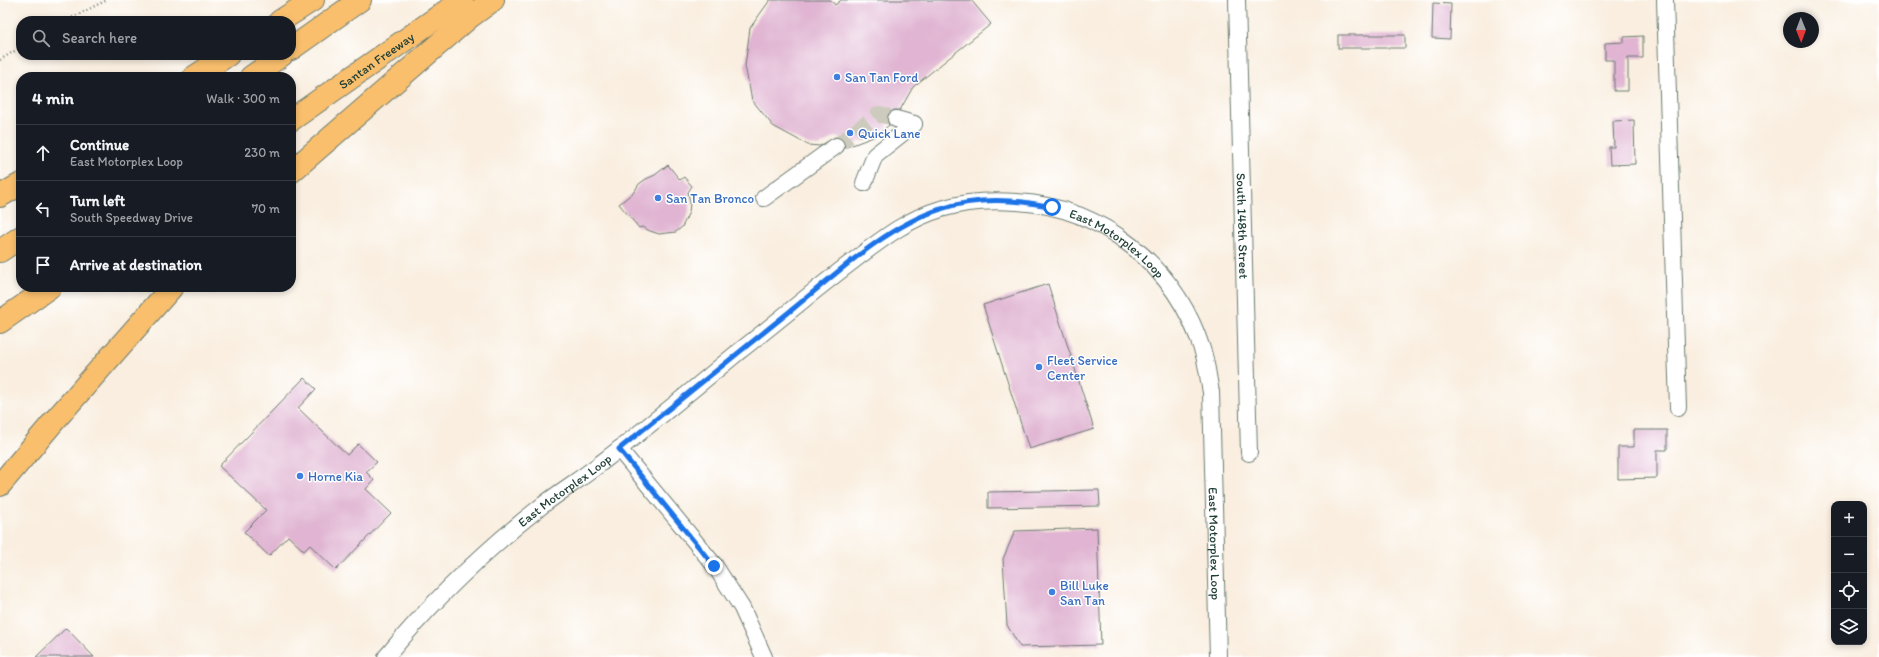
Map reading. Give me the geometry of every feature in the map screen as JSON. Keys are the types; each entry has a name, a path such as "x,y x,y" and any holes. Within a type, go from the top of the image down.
{"highway":[{"path":"288,16 313,0"},
{"path":"296,45 360,0"},
{"name":"Santan Freeway","path":"296,116 462,0"},
{"path":"296,168 470,16 493,0"},
{"path":"202,72 220,60"},
{"path":"258,72 275,60"},
{"path":"0,196 16,187"},
{"path":"0,251 16,240"},
{"path":"0,322 43,292"},
{"path":"0,485 168,292"}],"street":[{"name":"South 148th Street","path":"1237,0 1249,453"},
{"path":"1665,0 1678,408"},
{"path":"864,183 875,155 914,124 896,119"},
{"path":"764,198 836,146"},
{"name":"East Motorplex Loop","path":"386,657 458,578 538,508 619,449 830,279 903,225 942,208 967,203 997,201 1032,203 1081,215 1113,233 1148,260 1165,279 1180,302 1202,350 1211,392 1218,657"},
{"path":"619,449 714,566 742,608 764,657"}],"path":[{"path":"75,16 108,0"},
{"path":"0,60 16,50"}],"building":[{"name":"San Tan Ford","path":"770,0 831,0 835,5 841,0 971,0 991,24 913,87 900,110 894,110 889,113 887,121 889,125 876,136 847,147 845,147 843,140 835,137 820,146 808,145 773,126 752,100 745,66 750,28"},
{"path":"1433,3 1451,4 1450,39 1432,38"},
{"path":"1338,35 1405,35 1405,48 1338,48"},
{"path":"1643,36 1643,58 1628,58 1628,91 1614,91 1614,60 1605,60 1605,43 1624,42 1624,37"},
{"path":"1634,120 1635,164 1610,165 1609,147 1614,147 1613,121"},
{"name":"San Tan Bronco","path":"668,165 680,180 684,177 692,186 688,192 690,203 689,212 682,227 676,232 659,234 642,227 639,228 619,204 634,192 639,184 655,175"},
{"name":"Fleet Service Center","path":"1048,284 1094,429 1029,449 983,305"},
{"name":"Horne Kia","path":"304,378 316,389 298,408 347,455 358,444 377,462 366,472 374,480 366,489 391,513 336,570 310,545 304,551 288,536 269,556 244,532 266,510 219,466"},
{"path":"1634,430 1667,430 1667,450 1657,450 1657,478 1618,479 1618,447 1634,447"},
{"path":"1099,490 1100,506 988,508 988,492"},
{"name":"Bill Luke San Tan","path":"1097,528 1101,645 1020,647 1007,625 1003,559 1015,531"},
{"path":"66,628 94,657 36,657"}],"tunnel":[{"path":"836,146 879,114 896,119"}],"place":[{"name":"San Tan Ford","path":"837,77"},
{"name":"Quick Lane","path":"850,133"},
{"name":"San Tan Bronco","path":"658,198"},
{"name":"Fleet Service Center","path":"1039,367"},
{"name":"Horne Kia","path":"300,476"},
{"name":"Bill Luke San Tan","path":"1052,592"}],"route":[{"path":"714,566 619,449 830,279 903,225 942,208 967,203 997,201 1032,203 1052,207"}]}
